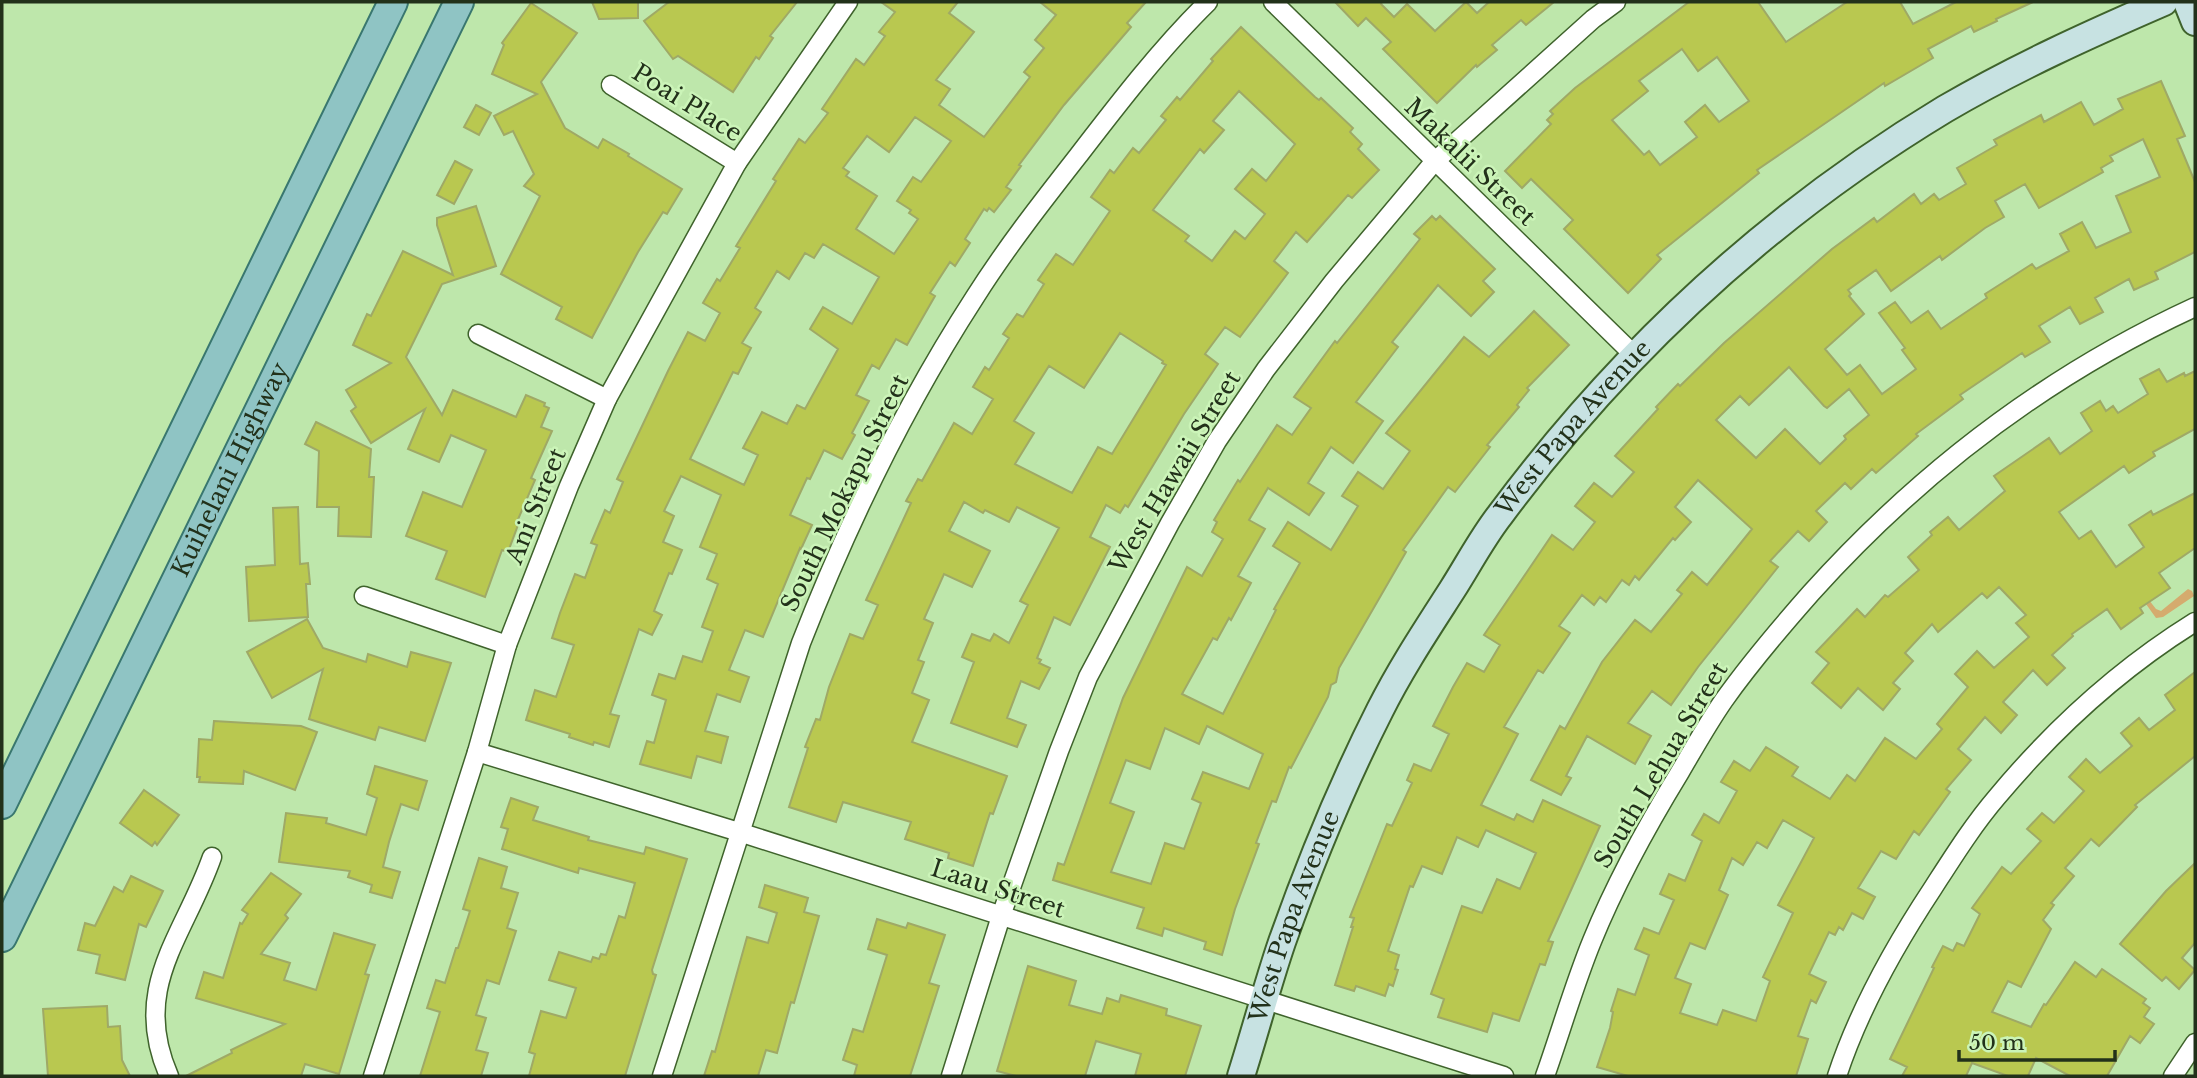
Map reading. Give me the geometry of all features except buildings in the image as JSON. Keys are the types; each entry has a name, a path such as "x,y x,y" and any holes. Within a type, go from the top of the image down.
{"main road":[{"path":"2,804 393,2"},
{"name":"Kuihelani Highway","path":"2,937 459,2"}],"street":[{"name":"Ani Street","path":"373,1076 477,752 507,645 569,486 607,399 737,163 848,2"},
{"name":"South Mokapu Street","path":"662,1076 801,643 822,591 889,449 975,297 1009,248 1106,120 1208,2"},
{"name":"Makalii Street","path":"1273,2 1634,355"},
{"name":"West Hawaii Street","path":"951,1076 1001,916 1088,677 1217,441 1265,369 1334,281 1434,162 1592,19 1616,2"},
{"name":"West Papa Avenue","path":"1241,1076 1281,945 1327,824 1380,710 1404,665 1498,517 1580,414 1634,355 1709,283 1763,236 1886,146 1948,107 2029,64 2164,2"},
{"path":"2187,2 2195,22"},
{"name":"Poai Place","path":"611,85 737,163"},
{"name":"South Lehua Street","path":"1545,1076 1591,942 1623,873 1659,806 1723,701 1765,645 1856,544 1955,454 2016,409 2103,355 2195,307"},
{"path":"478,334 607,399"},
{"path":"364,596 507,645"},
{"path":"1837,1076 1850,1036 1882,971 1941,874 1996,797 2039,750 2090,702 2140,660 2195,622"},
{"name":"Laau Street","path":"477,752 739,832 1504,1076"},
{"path":"169,1076 160,1055 154,1025 155,999 160,974 201,887 212,857"},
{"path":"2173,1076 2195,1043"}],"shaded area":[{"path":"2188,589 2194,596 2163,617 2156,618 2141,597 2145,595 2156,609 2161,611"}]}
